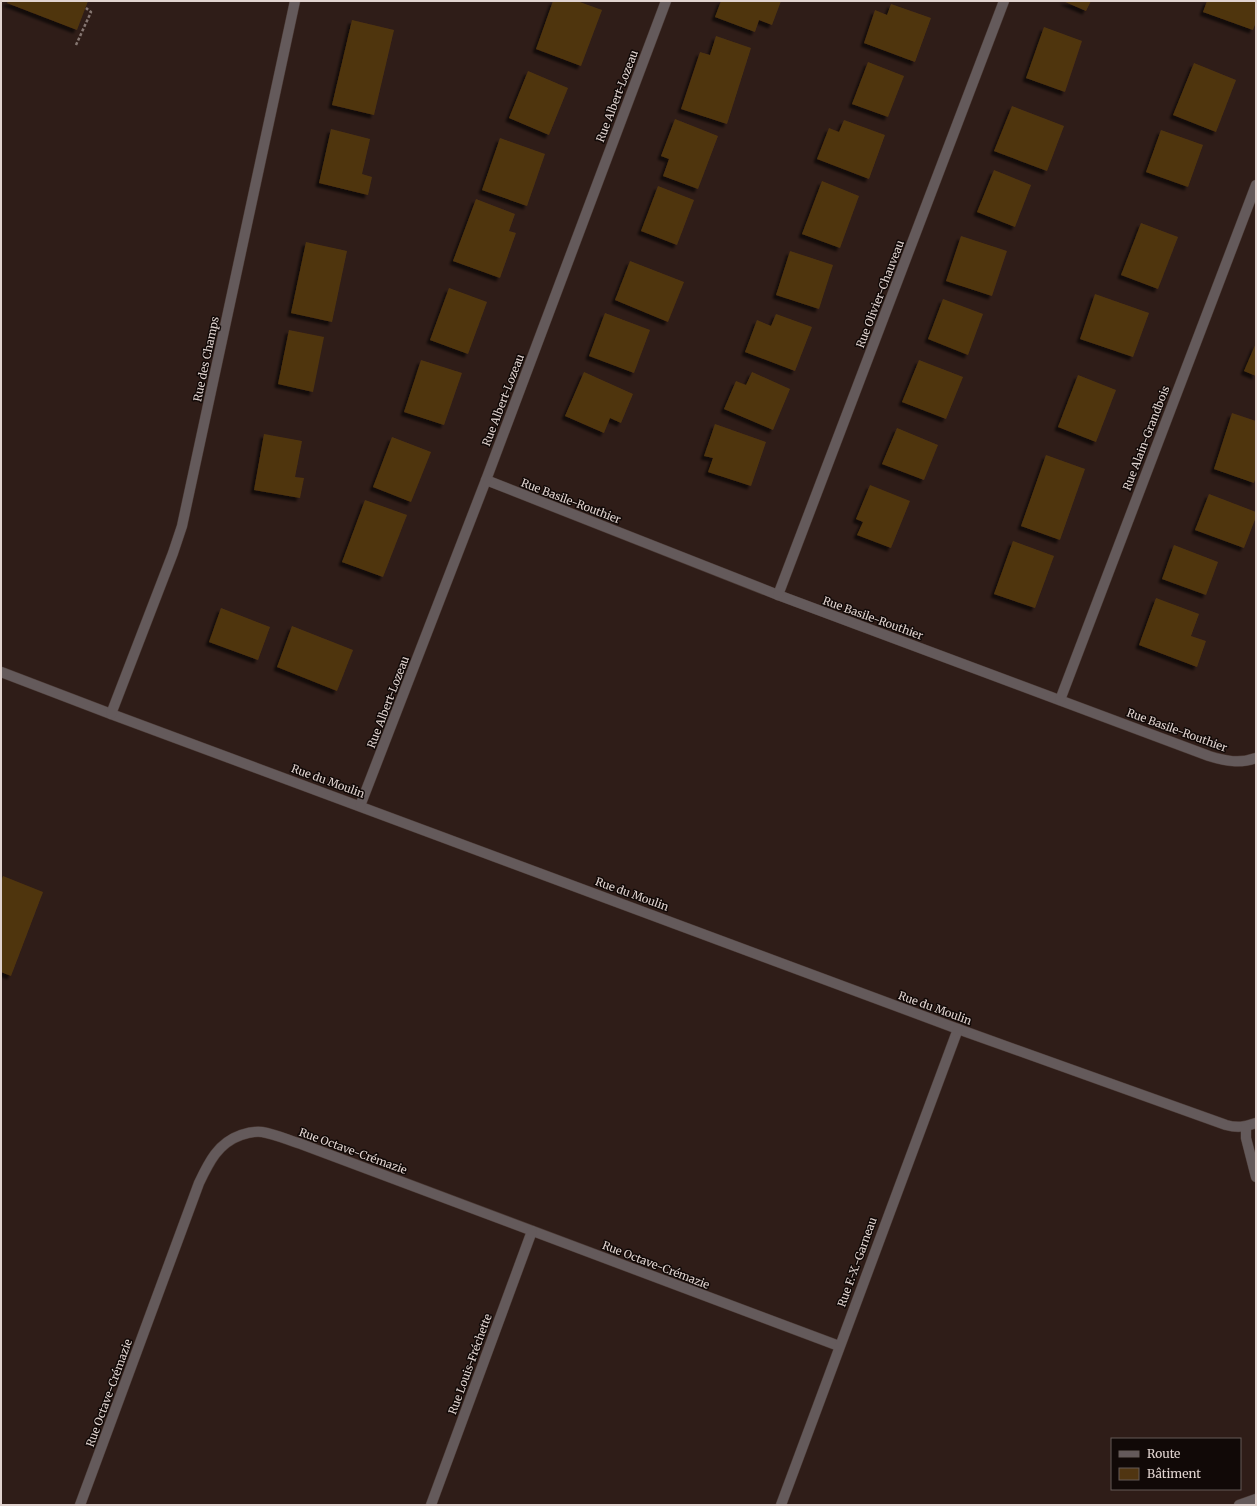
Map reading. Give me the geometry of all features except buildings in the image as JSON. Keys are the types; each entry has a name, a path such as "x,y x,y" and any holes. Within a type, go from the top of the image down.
{"street":[{"name":"Rue des Champs","path":"111,714 182,526 294,1"},
{"name":"Rue Albert-Lozeau","path":"360,806 486,480 666,1"},
{"name":"Rue Olivier-Chauveau","path":"778,595 1004,1"},
{"name":"Rue Alain-Grandbois","path":"1060,700 1256,184"},
{"name":"Rue Basile-Routhier","path":"486,480 778,595 1214,758 1228,761 1244,761 1256,758"},
{"name":"Rue du Moulin","path":"1,672 958,1029 1226,1125 1246,1127 1256,1123"},
{"name":"Rue F.-X.-Garneau","path":"780,1505 958,1029"},
{"path":"1246,1127 1246,1138 1256,1178"},
{"name":"Rue Octave-Crémazie","path":"80,1505 199,1183 208,1164 218,1149 231,1139 247,1133 260,1132 271,1134 301,1144 839,1346"},
{"name":"Rue Louis-Fréchette","path":"431,1505 532,1231"},
{"path":"1239,1505 1256,1499"}],"path":[{"path":"76,45 91,12 86,8"}]}
